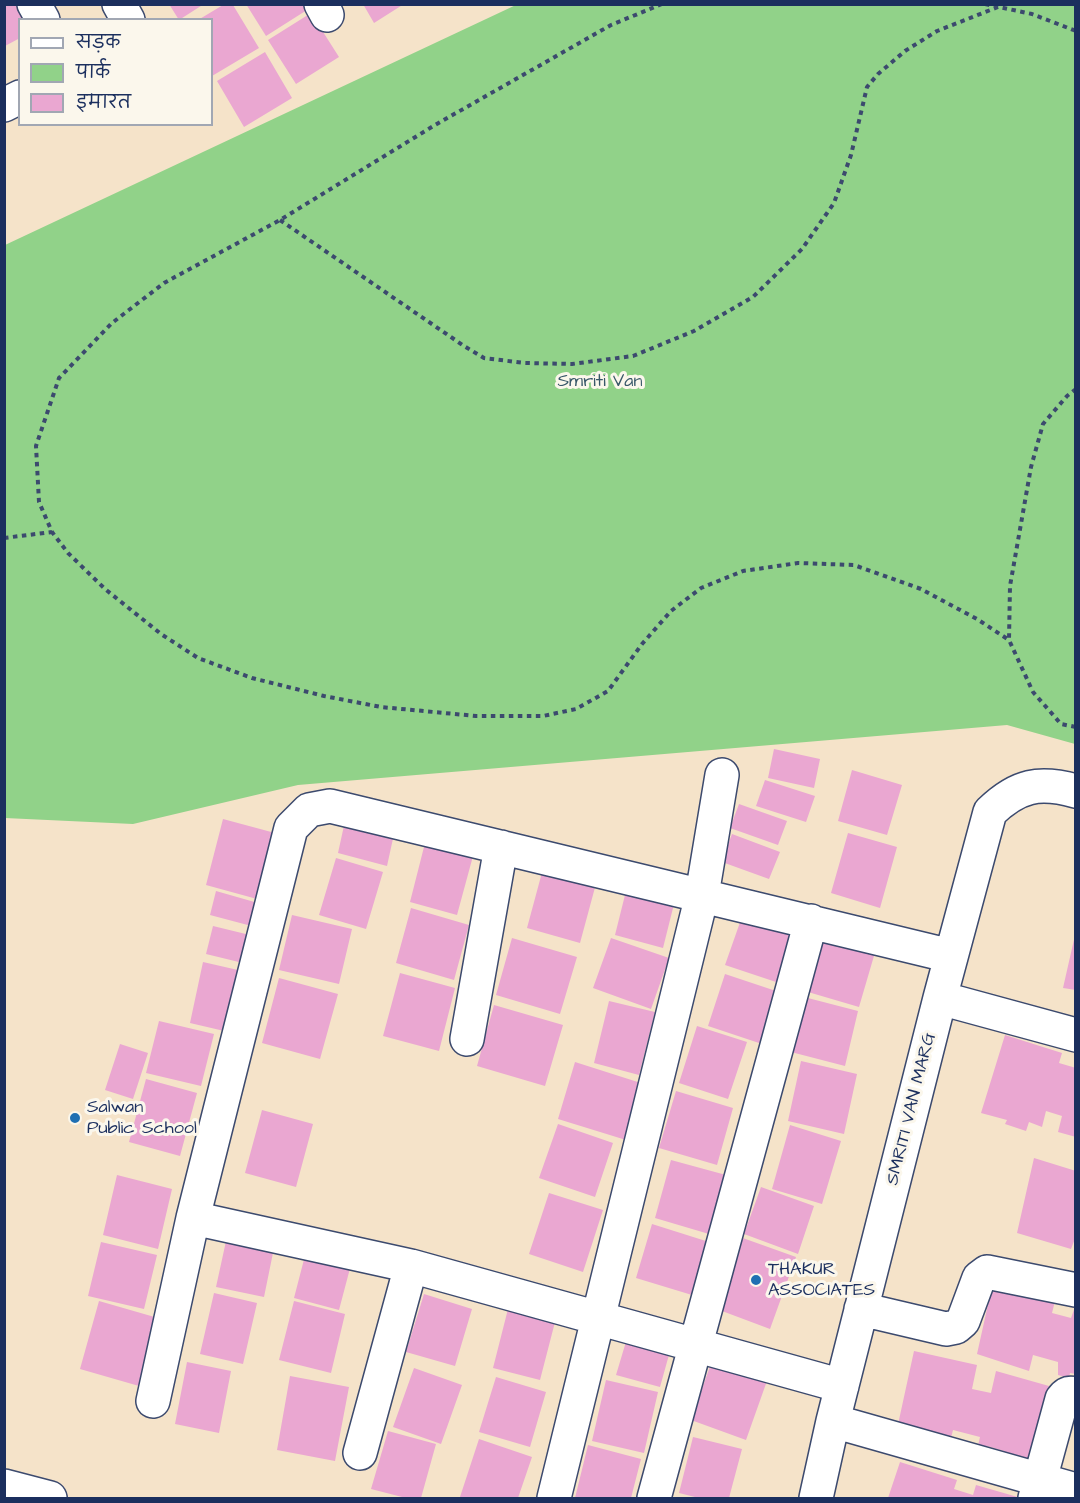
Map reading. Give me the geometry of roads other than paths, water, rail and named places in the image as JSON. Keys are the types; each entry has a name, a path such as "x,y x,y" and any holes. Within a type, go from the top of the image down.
{"street":[{"path":"34,4 42,18"},
{"path":"119,4 127,18"},
{"path":"4,105 18,98"},
{"path":"554,1498 702,894 722,775"},
{"name":"SMRITI VAN MARG","path":"816,1498 861,1309 990,812 1005,797 1026,789 1042,786 1076,791"},
{"path":"153,1401 193,1218 291,828 309,810 330,806 702,894 951,956"},
{"path":"467,1039 501,847"},
{"path":"654,1498 812,921"},
{"path":"940,998 1076,1035"},
{"path":"193,1218 411,1266 598,1320 842,1386"},
{"path":"360,1453 411,1266"},
{"path":"861,1309 946,1329 956,1327 963,1321 979,1278 987,1272 1076,1290"},
{"path":"1038,1489 1062,1398 1065,1394 1076,1395"},
{"path":"833,1421 1038,1489 1076,1490"},
{"path":"4,1486 50,1498"}],"place":[{"name":"Salwan Public School","path":"75,1118"},
{"name":"THAKUR ASSOCIATES","path":"756,1280"}],"park label":[{"name":"Smriti Van","path":"600,382"}]}
